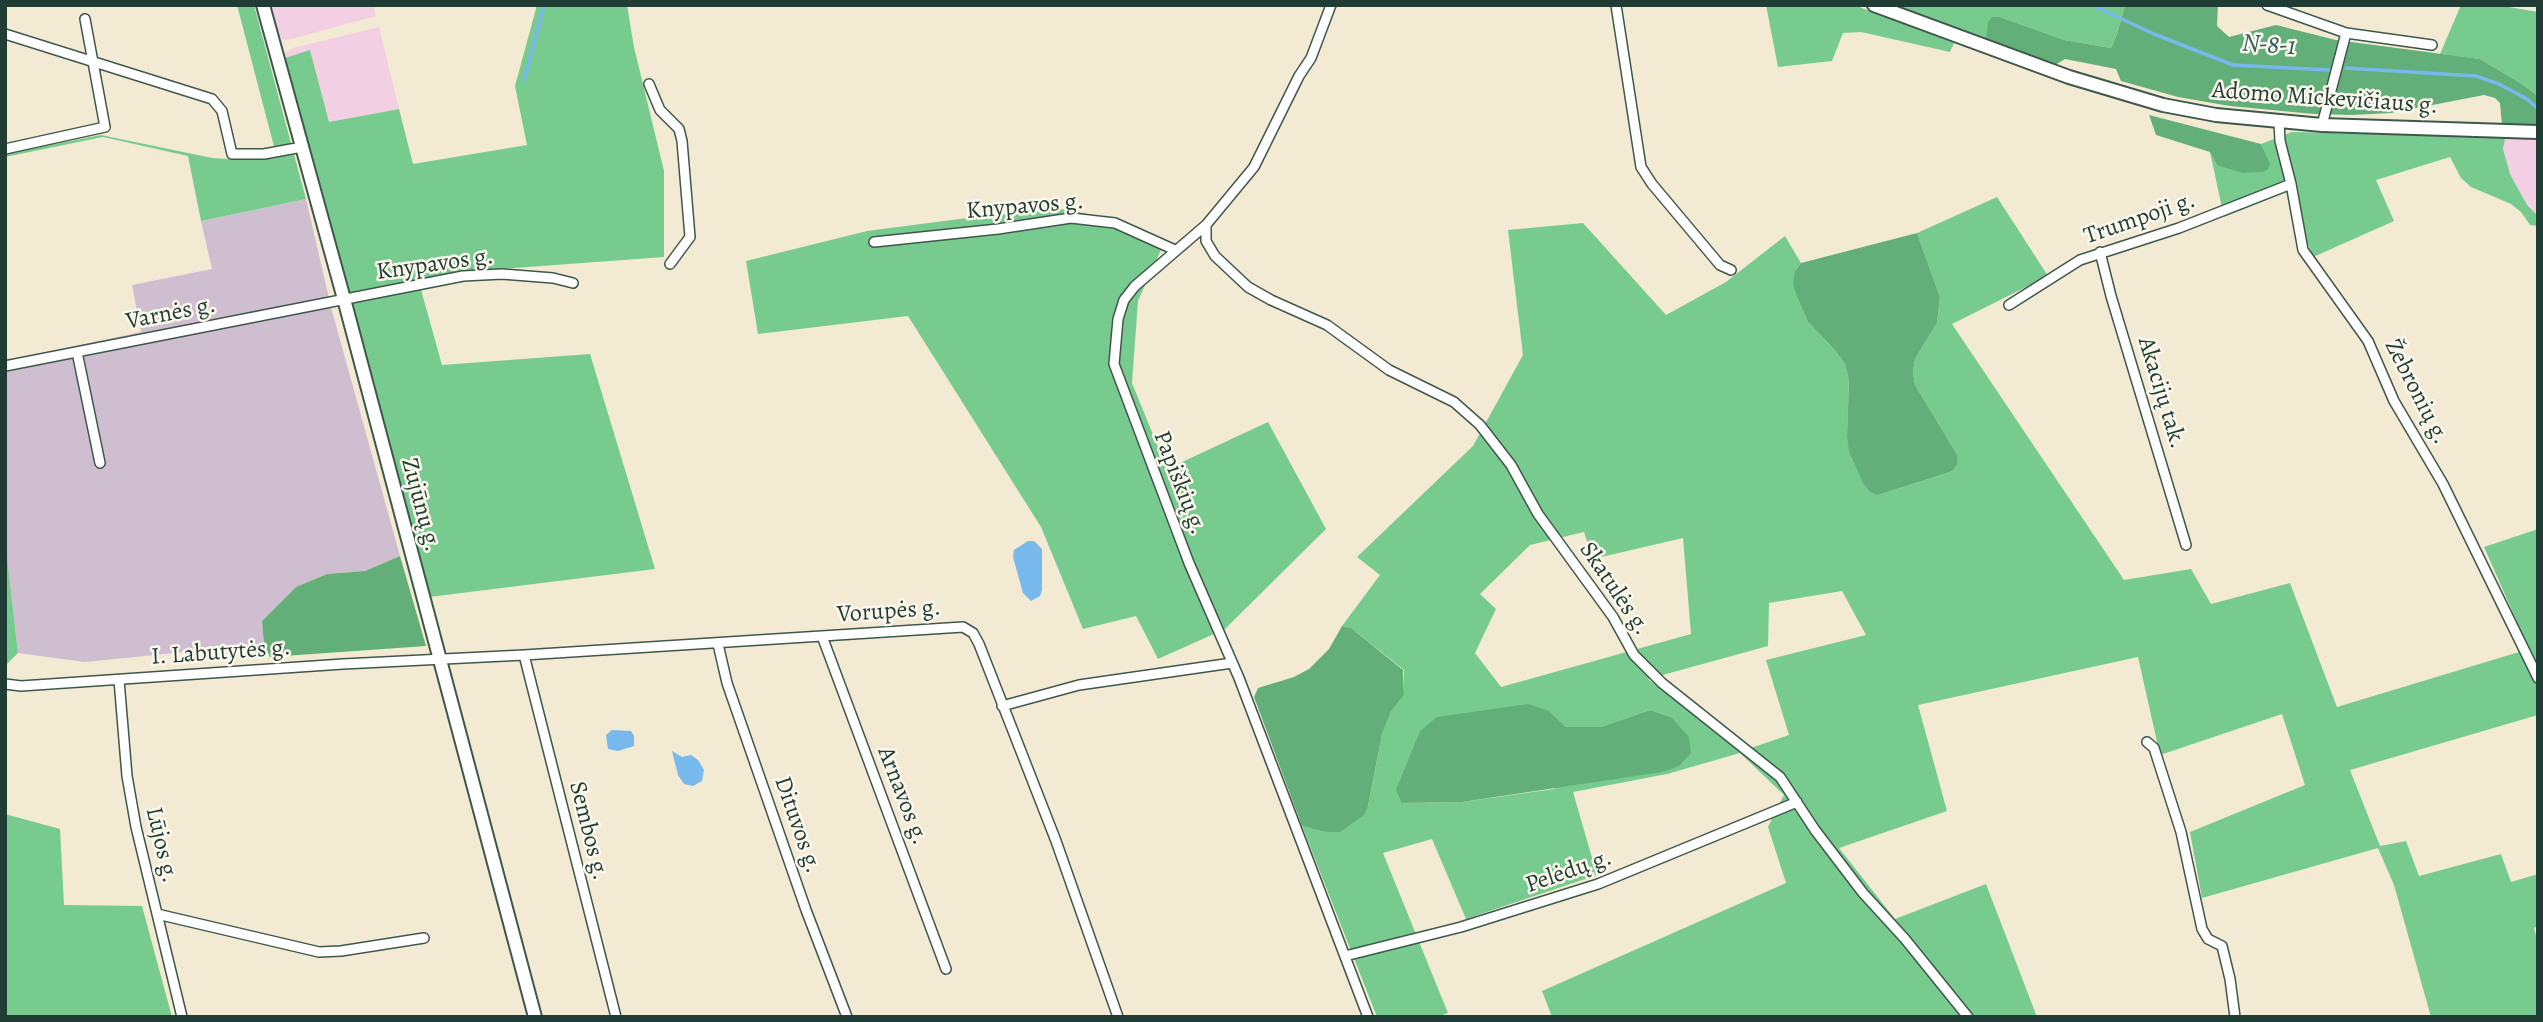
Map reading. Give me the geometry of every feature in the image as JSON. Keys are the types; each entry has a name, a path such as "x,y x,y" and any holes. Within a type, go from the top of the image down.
{"main road":[{"name":"Zujūnų g.","path":"263,5 535,1017"},
{"name":"Adomo Mickevičiaus g.","path":"1874,5 1988,49 2163,105 2279,122 2538,132"}],"street":[{"name":"Papiškių g.","path":"1331,5 1311,58 1299,76 1254,167 1206,225 1135,286 1124,300 1118,319 1114,364 1367,1017"},
{"path":"1616,5 1641,167 1652,184 1720,265 1731,270"},
{"path":"2267,5 2346,33 2432,45"},
{"path":"5,149 104,127 85,19"},
{"path":"2322,125 2346,33"},
{"path":"5,34 212,99 222,111 232,153 264,154 302,147"},
{"path":"649,84 660,110 679,129 682,141 690,237 670,264"},
{"name":"Žebronių g.","path":"2279,122 2280,141 2303,250 2368,341 2394,401 2443,484 2538,678"},
{"name":"Trumpoji g.","path":"2010,305 2080,260 2179,228 2291,184"},
{"name":"Knypavos g.","path":"874,242 1071,218 1115,223 1175,250"},
{"name":"Skatulės g.","path":"1206,225 1206,241 1215,256 1248,287 1270,300 1327,325 1389,370 1454,402 1480,425 1511,465 1538,514 1613,617 1634,655 1662,683 1780,777 1815,830 1863,893 1905,939 1968,1017"},
{"name":"Akacijų tak.","path":"2100,252 2186,545"},
{"name":"Knypavos g.","path":"344,299 463,276 502,274 552,278 573,283"},
{"name":"Varnės g.","path":"5,366 344,299"},
{"path":"77,352 100,463"},
{"name":"Vorupės g.","path":"440,660 963,627 973,633 979,644 1056,841 1118,1017"},
{"name":"Arnavos g.","path":"822,636 946,969"},
{"name":"Dituvos g.","path":"718,644 726,682 847,1017"},
{"name":"Sembos g.","path":"524,655 616,1017"},
{"name":"I. Labutytės g.","path":"5,684 22,686 440,660"},
{"path":"1002,706 1079,685 1232,663"},
{"name":"Lūjos g.","path":"119,680 127,776 136,827 182,1017"},
{"path":"2147,742 2154,748 2181,832 2202,929 2208,939 2222,946 2235,1017"},
{"name":"Pelėdų g.","path":"1345,956 1461,927 1598,884 1797,802"},
{"path":"157,914 319,952 424,938"}],"shaded area":[{"path":"267,5 373,5 376,16 287,40 279,38 273,30"},
{"path":"379,27 399,109 329,122 310,51 282,59 285,53 293,48"},
{"path":"2505,139 2538,140 2538,216 2527,205 2510,174 2503,149"},
{"path":"306,199 332,311 400,556 365,571 327,574 296,587 262,621 264,644 85,662 18,653 5,539 5,361 141,332 132,285 212,269 201,221"}],"green space":[{"path":"237,5 254,5 306,199 201,221 188,156 103,137 5,157 5,154 101,135 212,158 277,158"},
{"path":"537,5 627,5 634,47 664,171 664,257 460,272 418,279 442,365 590,354 655,569 429,597 347,287 282,59 310,50 329,122 399,109 413,164 527,145 515,86"},
{"path":"1766,5 1854,5 1954,43 1950,52 1861,32 1843,33 1832,61 1778,67"},
{"path":"1889,5 2125,5 2111,48 2064,40 2000,17 1986,42"},
{"path":"2125,5 2218,5 2217,26 2229,37 2276,25 2336,40 2480,59 2538,96 2538,126 2502,125 2500,103 2495,98 2484,95 2391,113 2352,115 2230,106 2178,97 2121,81 2116,69 2065,59 2055,65 1986,42 1988,22 1992,17 2000,17 2064,40 2111,48"},
{"path":"2461,5 2497,5 2538,12 2538,96 2480,59 2440,54"},
{"path":"2149,115 2261,144 2270,163 2268,169 2263,172 2243,173 2217,165 2210,152 2156,135"},
{"path":"2292,132 2538,138 2505,139 2503,149 2510,174 2527,205 2538,216 2538,226 2530,225 2511,204 2471,187 2461,178 2450,157 2376,180 2394,221 2313,257 2287,192 2224,217 2210,152 2217,165 2270,163 2261,144"},
{"path":"1997,197 2048,276 1952,324 2124,580 2191,569 2211,604 2290,583 2337,707 2529,649 2484,547 2538,529 2538,715 2350,770 2380,846 2406,841 2419,876 2501,854 2511,882 2538,874 2538,926 2534,928 2538,943 2538,1017 2431,1017 2394,885 2378,848 2202,898 2190,832 2305,785 2282,714 2160,755 2138,657 1918,705 1947,811 1839,848 1895,919 1986,884 2037,1017 1552,1017 1542,991 1786,883 1768,827 1784,795 1740,753 1667,774 1573,792 1597,875 1466,919 1432,839 1383,853 1448,1013 1438,1017 1377,1017 1302,826 1325,832 1368,806 1382,734 1391,712 1404,695 1404,670 1351,628 1342,626 1380,575 1357,557 1473,446 1523,355 1508,230 1583,223 1666,315 1726,282 1785,236 1801,263 1795,271 1797,297 1808,322 1845,364 1849,380 1847,436 1878,495 1953,471 1957,465 1958,456 1915,385 1915,359 1937,323 1940,297 1917,233","holes":["1584,532 1593,559 1683,538 1691,634 1501,687 1475,653 1496,609 1480,594 1530,545","1842,591 1866,635 1766,660 1789,735 1745,750 1648,679 1768,646 1769,603","1650,710 1671,717 1554,789 1462,802 1402,803 1549,711 1566,727 1601,727"]},
{"path":"1066,209 1121,222 1161,250 1138,301 1132,383 1167,469 1268,422 1326,529 1225,629 1158,659 1136,616 1083,629 1041,527 908,316 758,334 746,261 867,231"},
{"path":"1917,233 1940,297 1937,323 1915,359 1915,385 1958,456 1957,465 1953,471 1878,495 1870,492 1863,483 1849,451 1849,380 1845,364 1808,322 1793,284 1795,271 1801,263"},
{"path":"5,539 18,653 5,666"},
{"path":"400,556 426,646 270,657 264,644 262,621 296,587 327,574 365,571"},
{"path":"1342,626 1351,628 1403,670 1404,695 1391,712 1382,734 1364,815 1340,832 1325,832 1302,826 1254,697 1258,688 1294,677 1309,669 1329,649"},
{"path":"1528,704 1549,711 1566,727 1601,727 1650,710 1671,717 1689,737 1691,753 1679,766 1662,772 1462,802 1402,803 1396,790 1420,731 1437,717"},
{"path":"5,814 60,829 64,905 142,906 172,1017 5,1017"}],"water":[{"path":"1028,541 1034,541 1042,549 1042,590 1040,596 1031,601 1023,593 1013,557 1014,550"},
{"path":"612,730 631,731 634,746 618,751 608,749 606,735"},
{"path":"672,751 682,757 691,755 698,760 704,770 702,781 693,786 684,784 678,775"}],"waterway":[{"path":"524,80 544,5"},
{"name":"N-8-1","path":"2092,5 2154,34 2233,65 2329,70"},
{"name":"N-8-1","path":"2346,68 2476,76 2499,84 2527,99 2538,109"}]}
